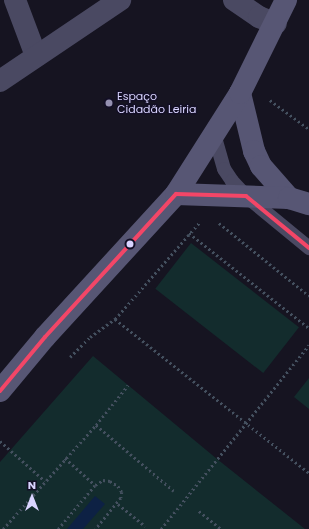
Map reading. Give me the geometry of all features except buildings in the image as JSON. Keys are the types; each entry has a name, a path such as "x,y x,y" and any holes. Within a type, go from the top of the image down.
{"main road":[{"path":"0,391 45,337 176,194 240,93 276,24 286,0"},
{"path":"240,93 254,150 268,175 299,201"},
{"path":"176,194 246,196 299,201"}],"street":[{"path":"15,0 36,56"},
{"path":"0,81 120,0"},
{"path":"234,0 259,17 276,24"}],"lane":[{"path":"214,134 224,169 246,196 309,248"}],"path":[{"path":"268,98 309,129"},
{"path":"70,357 90,337 116,319 202,218"},
{"path":"214,219 309,296"},
{"path":"189,233 309,328"},
{"path":"116,319 309,473"},
{"path":"161,529 309,345"},
{"path":"3,529 96,425 128,385"},
{"path":"96,425 174,490"},
{"path":"0,441 45,481"},
{"path":"65,458 95,485"},
{"path":"58,529 95,485 103,480 110,480 118,486 122,492 121,498 118,504 96,529"},
{"path":"118,504 145,526"},
{"path":"199,511 221,529"}],"green space":[{"path":"191,243 299,327 263,373 155,289"},
{"path":"93,356 217,459 305,529 0,529 0,462"},
{"path":"309,378 309,409 294,397"}],"water":[{"path":"95,496 105,504 83,529 67,529"}],"transit line":[{"path":"0,391 45,337 176,194 246,196 309,248"}],"place":[{"name":"Espaço Cidadão Leiria","path":"109,103"}]}
